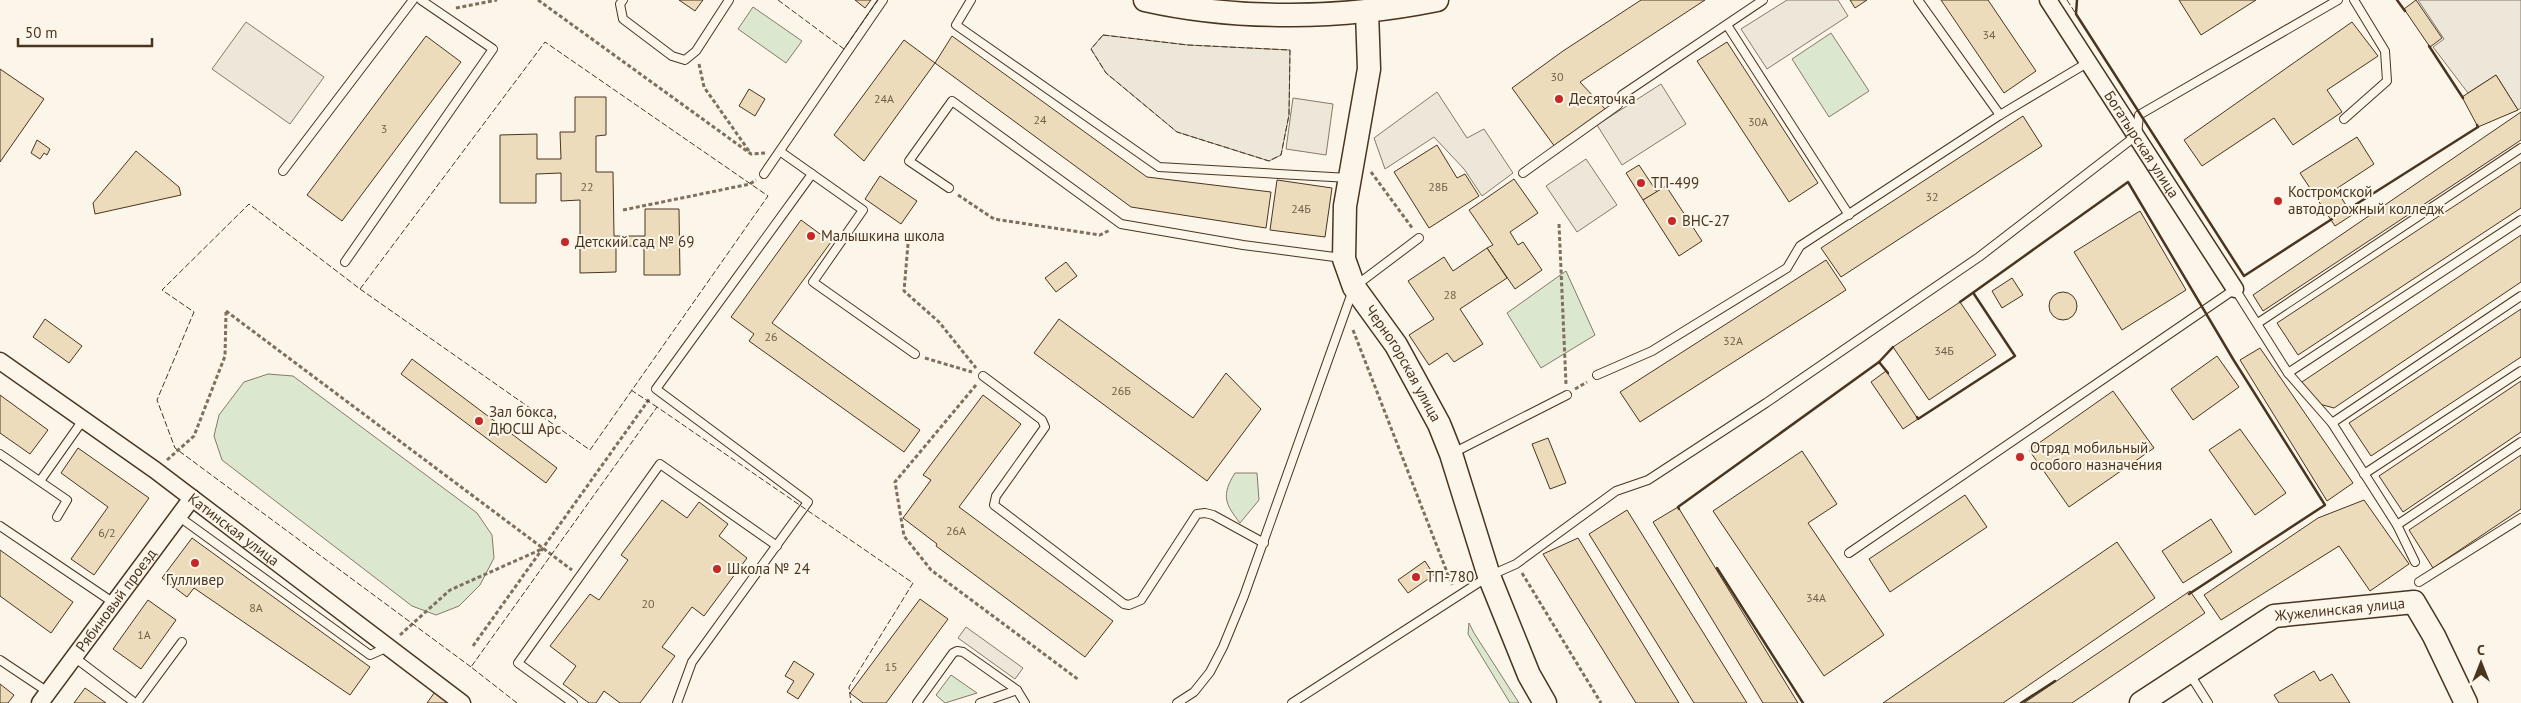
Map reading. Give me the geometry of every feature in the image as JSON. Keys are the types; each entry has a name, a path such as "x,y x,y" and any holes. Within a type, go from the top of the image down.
{"street":[{"path":"1144,0 1167,5 1232,12 1333,14 1367,12 1437,0"},
{"name":"Богатырская улица","path":"2048,0 2235,289"},
{"name":"Черногорская улица","path":"1367,12 1369,68 1360,174 1346,206 1344,259 1354,288 1396,346 1439,424 1451,454 1490,576 1529,675 1545,703"},
{"name":"Катинская улица","path":"0,361 192,498 462,703"},
{"name":"Рябиновый проезд","path":"44,698 192,498"},
{"path":"2416,592 2434,636 2466,703"},
{"name":"Жужелинская улица","path":"2141,703 2274,616 2416,592"}],"lane":[{"path":"283,171 413,0"},
{"path":"346,262 493,49 421,0"},
{"path":"623,0 620,4 623,19 672,56 684,60 696,51 729,0"},
{"path":"764,174 781,152 883,0"},
{"path":"971,0 956,25 1160,167 1360,174"},
{"path":"1523,173 1618,105 1622,95 1763,0"},
{"path":"1918,0 2000,115"},
{"path":"1292,703 1490,576 1516,564 1616,491 1648,480 1766,403 1979,257 2137,136 2139,115 2338,0"},
{"path":"2344,119 2388,81 2385,51 2354,0"},
{"path":"1727,24 1849,215"},
{"path":"1597,376 1652,351 1786,268 1800,246 2000,115 2087,63"},
{"path":"949,188 909,161 952,101 1121,224 1243,245 1344,259"},
{"path":"2258,323 2521,148"},
{"path":"781,152 863,210 813,282 915,354"},
{"path":"677,703 692,662 808,502 656,389 812,174"},
{"path":"2288,373 2521,220"},
{"path":"1178,703 1194,692 1210,672 1241,604 1354,288 1419,238"},
{"path":"1849,553 2235,289 2288,373 2332,423 2397,525 2415,562"},
{"path":"2332,423 2521,296"},
{"path":"2364,474 2521,371"},
{"path":"983,376 1042,420 1045,427 996,496 994,506 1124,604 1129,605 1141,600 1197,514 1213,515 1264,543"},
{"path":"1451,454 1567,394"},
{"path":"40,481 83,420"},
{"path":"2397,525 2521,442"},
{"path":"0,454 67,500 56,517"},
{"path":"573,703 518,662 660,464 777,546"},
{"path":"178,516 370,655 388,647"},
{"path":"2416,592 2521,518"},
{"path":"0,526 114,603"},
{"path":"74,657 136,703 182,642"},
{"path":"917,703 953,653 957,651 963,652 1017,690 1025,703"},
{"path":"0,660 44,698"},
{"path":"2188,671 2208,703"},
{"path":"980,703 1017,690"}],"path":[{"path":"438,12 497,0"},
{"path":"538,0 751,154 781,152"},
{"path":"696,51 704,87 751,154"},
{"path":"623,210 750,184 764,174"},
{"path":"1360,174 1419,238"},
{"path":"949,188 994,219 1100,235 1121,224"},
{"path":"1559,224 1567,394 1597,376"},
{"path":"908,244 904,291 939,322 983,376"},
{"path":"178,450 194,436 225,356 226,311 580,576"},
{"path":"1345,311 1452,581 1450,602"},
{"path":"915,354 983,376"},
{"path":"983,376 895,482 904,536 932,570 1079,680"},
{"path":"473,646 656,389"},
{"path":"412,624 450,590 543,548"},
{"path":"1516,564 1601,703"}],"green space":[{"path":"753,7 802,41 786,63 738,29"},
{"path":"1831,33 1869,91 1829,117 1792,59"},
{"path":"1566,271 1595,335 1541,368 1507,313"},
{"path":"268,374 293,376 477,513 492,535 494,558 480,585 459,606 436,615 412,606 222,460 214,436 219,415 244,382"},
{"path":"1235,473 1257,473 1259,500 1240,523 1228,505 1226,493"},
{"path":"1469,623 1519,703 1510,703 1468,634"},
{"path":"951,675 977,693 945,703 936,695"}],"shaded area":[{"path":"1787,0 1838,0 1848,16 1767,69 1741,29"},
{"path":"2418,0 2521,0 2521,108 2518,110 2496,75 2468,93 2433,47 2444,39"},
{"path":"246,22 324,77 290,124 212,69"},
{"path":"1103,35 1188,45 1290,50 1289,115 1281,155 1269,161 1177,132 1106,73 1091,49"},
{"path":"1661,84 1686,124 1622,165 1597,125"},
{"path":"1437,92 1467,138 1484,129 1513,173 1482,196 1464,169 1434,137 1385,169 1374,138"},
{"path":"1293,98 1333,104 1326,155 1286,149"},
{"path":"1586,159 1617,205 1577,232 1546,186"},
{"path":"966,627 1023,668 1015,679 958,638"}],"building":[{"path":"679,0 703,0 695,11"},
{"path":"855,0 871,0 865,8"},
{"path":"1641,0 1705,0 1580,82 1606,110 1555,147 1512,88 1563,51"},
{"path":"1850,0 1867,0 1855,8"},
{"path":"1941,0 1988,0 2036,71 2004,93"},
{"path":"2179,0 2256,0 2201,35"},
{"path":"2416,0 2442,38 2430,47 2404,9"},
{"path":"2352,22 2378,56 2327,90 2342,112 2293,145 2274,118 2202,166 2184,140"},
{"path":"426,36 461,62 342,221 307,195"},
{"path":"952,36 1147,177 1271,192 1266,228 1131,207 935,63"},
{"path":"904,40 935,63 864,161 834,135"},
{"path":"1727,42 1818,183 1789,202 1697,61"},
{"path":"0,69 44,99 0,162"},
{"path":"2496,75 2518,110 2478,127 2462,97"},
{"path":"749,89 765,99 755,116 739,106"},
{"path":"575,97 606,97 606,135 596,136 596,172 613,172 614,236 645,236 645,209 679,209 680,275 644,275 644,246 616,246 616,272 580,273 580,200 561,201 561,173 536,174 536,203 500,203 500,135 537,134 537,159 561,159 560,132 575,132"},
{"path":"2521,112 2521,140 2263,311 2253,295"},
{"path":"2023,116 2042,146 1841,277 1821,248"},
{"path":"2357,137 2374,164 2336,189 2352,215 2335,226 2300,173"},
{"path":"37,140 50,149 47,155 44,153 40,159 31,153"},
{"path":"1437,145 1457,178 1465,174 1479,196 1429,228 1394,172"},
{"path":"136,151 179,187 181,195 95,214 93,203"},
{"path":"2521,162 2521,208 2298,355 2277,323"},
{"name":"ТП-499","path":"1639,165 1657,192 1643,200 1626,173"},
{"path":"880,176 917,201 901,224 865,199"},
{"path":"1514,179 1538,213 1510,232 1518,245 1523,242 1542,270 1515,289 1487,248 1493,245 1469,210"},
{"path":"1277,180 1332,188 1325,237 1270,230"},
{"name":"ВНС-27","path":"1666,186 1702,241 1679,256 1643,200"},
{"path":"2140,211 2186,290 2122,330 2074,252"},
{"path":"801,220 831,242 772,323 920,430 904,452 749,341 754,334 731,317"},
{"path":"2521,235 2521,282 2334,408 2312,402 2299,384"},
{"path":"1487,248 1507,278 1460,309 1483,344 1454,362 1447,353 1429,365 1409,335 1434,319 1408,281 1444,257 1453,271"},
{"path":"1826,260 1846,290 1640,422 1620,392"},
{"path":"1066,262 1077,276 1056,292 1045,278"},
{"path":"2012,278 2023,295 2002,308 1992,291"},
{"path":"2063,292 2073,296 2077,306 2073,316 2063,320 2053,316 2049,306 2053,296"},
{"path":"1960,302 1996,355 1929,400 1893,347"},
{"path":"2521,309 2521,357 2371,456 2349,423"},
{"path":"45,319 82,346 69,363 33,337"},
{"path":"1059,319 1193,418 1226,373 1261,409 1207,481 1034,353"},
{"path":"2260,348 2353,483 2327,501 2240,360"},
{"path":"2217,356 2239,387 2193,420 2171,389"},
{"name":"Зал бокса, ДЮСШ Арс","path":"412,359 557,468 546,483 401,374"},
{"path":"1886,371 1918,419 1903,429 1871,382"},
{"path":"2521,381 2521,432 2403,512 2379,476"},
{"path":"2113,391 2154,448 2069,507 2029,450"},
{"path":"0,395 48,430 30,454 0,433"},
{"path":"983,395 1021,424 959,507 1113,621 1085,657 936,546 937,544 903,518 931,480 923,475"},
{"path":"2240,429 2286,493 2255,515 2209,450"},
{"path":"1548,438 1566,483 1550,489 1532,444"},
{"path":"78,448 149,498 94,575 71,559 108,507 61,473"},
{"path":"1802,451 1837,504 1808,523 1884,635 1824,676 1713,511"},
{"path":"2521,455 2521,509 2433,568 2409,530"},
{"path":"1965,495 1987,527 1890,592 1869,559"},
{"path":"662,500 687,518 699,502 728,524 719,536 747,558 704,616 692,607 662,647 675,656 640,703 620,703 604,691 596,703 589,703 563,684 576,666 550,646 590,594 599,600 628,560 621,555"},
{"path":"2364,500 2409,564 2370,591 2339,546 2221,620 2204,595 2318,518"},
{"path":"1678,507 1798,703 1763,703 1653,522"},
{"path":"1627,510 1747,703 1694,703 1589,534"},
{"path":"2211,519 2232,552 2183,583 2162,551"},
{"path":"192,538 370,667 350,695 194,588 187,597 162,578"},
{"path":"1578,538 1679,703 1636,703 1543,554"},
{"path":"2117,542 2155,598 2003,703 1883,703"},
{"path":"0,550 73,602 51,633 0,596"},
{"name":"ТП-780","path":"1425,561 1434,575 1408,593 1398,580"},
{"path":"2190,591 2205,613 2072,703 2024,703"},
{"path":"920,599 948,619 886,703 863,703 850,693"},
{"path":"148,600 176,620 141,669 113,649"},
{"path":"794,661 814,674 798,699 787,692 794,681 785,676"},
{"path":"2314,671 2320,681 2332,674 2350,703 2279,703 2274,695"},
{"path":"0,684 14,695 8,703 0,703"},
{"path":"85,688 106,703 74,703"},
{"path":"437,689 456,703 427,703"}],"fence":[{"path":"778,0 844,49 878,0"},
{"path":"2067,0 2076,14"},
{"path":"1103,35 1188,45 1290,50 1289,115 1281,155 1269,161 1177,132 1106,73 1091,49 1103,35"},
{"path":"360,289 545,42 768,196 590,450 360,289 249,204 162,290 194,312 157,400 175,448 471,667"},
{"path":"631,390 657,407"},
{"path":"517,703 471,667 657,407 913,583 849,687 851,703"}],"wall":[{"path":"2077,0 2076,14 2244,276 2332,219"},
{"path":"2397,0 2405,11"},
{"path":"2429,46 2463,98"},
{"path":"2347,210 2478,127 2477,125"},
{"path":"1960,302 2128,182 2233,359 2325,505 2189,594"},
{"path":"1917,417 1918,419 2015,356 1974,294"},
{"path":"1679,509 1678,507 1879,362 1893,347"},
{"path":"1879,362 1888,373"},
{"path":"1717,568 1803,703"},
{"path":"2021,703 2055,681"}],"place":[{"name":"Десяточка","path":"1559,99"},
{"name":"ТП-499","path":"1641,183"},
{"name":"Костромской автодорожный колледж","path":"2278,201"},
{"name":"ВНС-27","path":"1672,221"},
{"name":"Малышкина школа","path":"811,236"},
{"name":"Детский сад № 69","path":"565,242"},
{"name":"Зал бокса, ДЮСШ Арс","path":"479,421"},
{"name":"Отряд мобильный особого назначения","path":"2020,457"},
{"name":"Гулливер","path":"195,563"},
{"name":"Школа № 24","path":"717,569"},
{"name":"ТП-780","path":"1416,577"}]}
